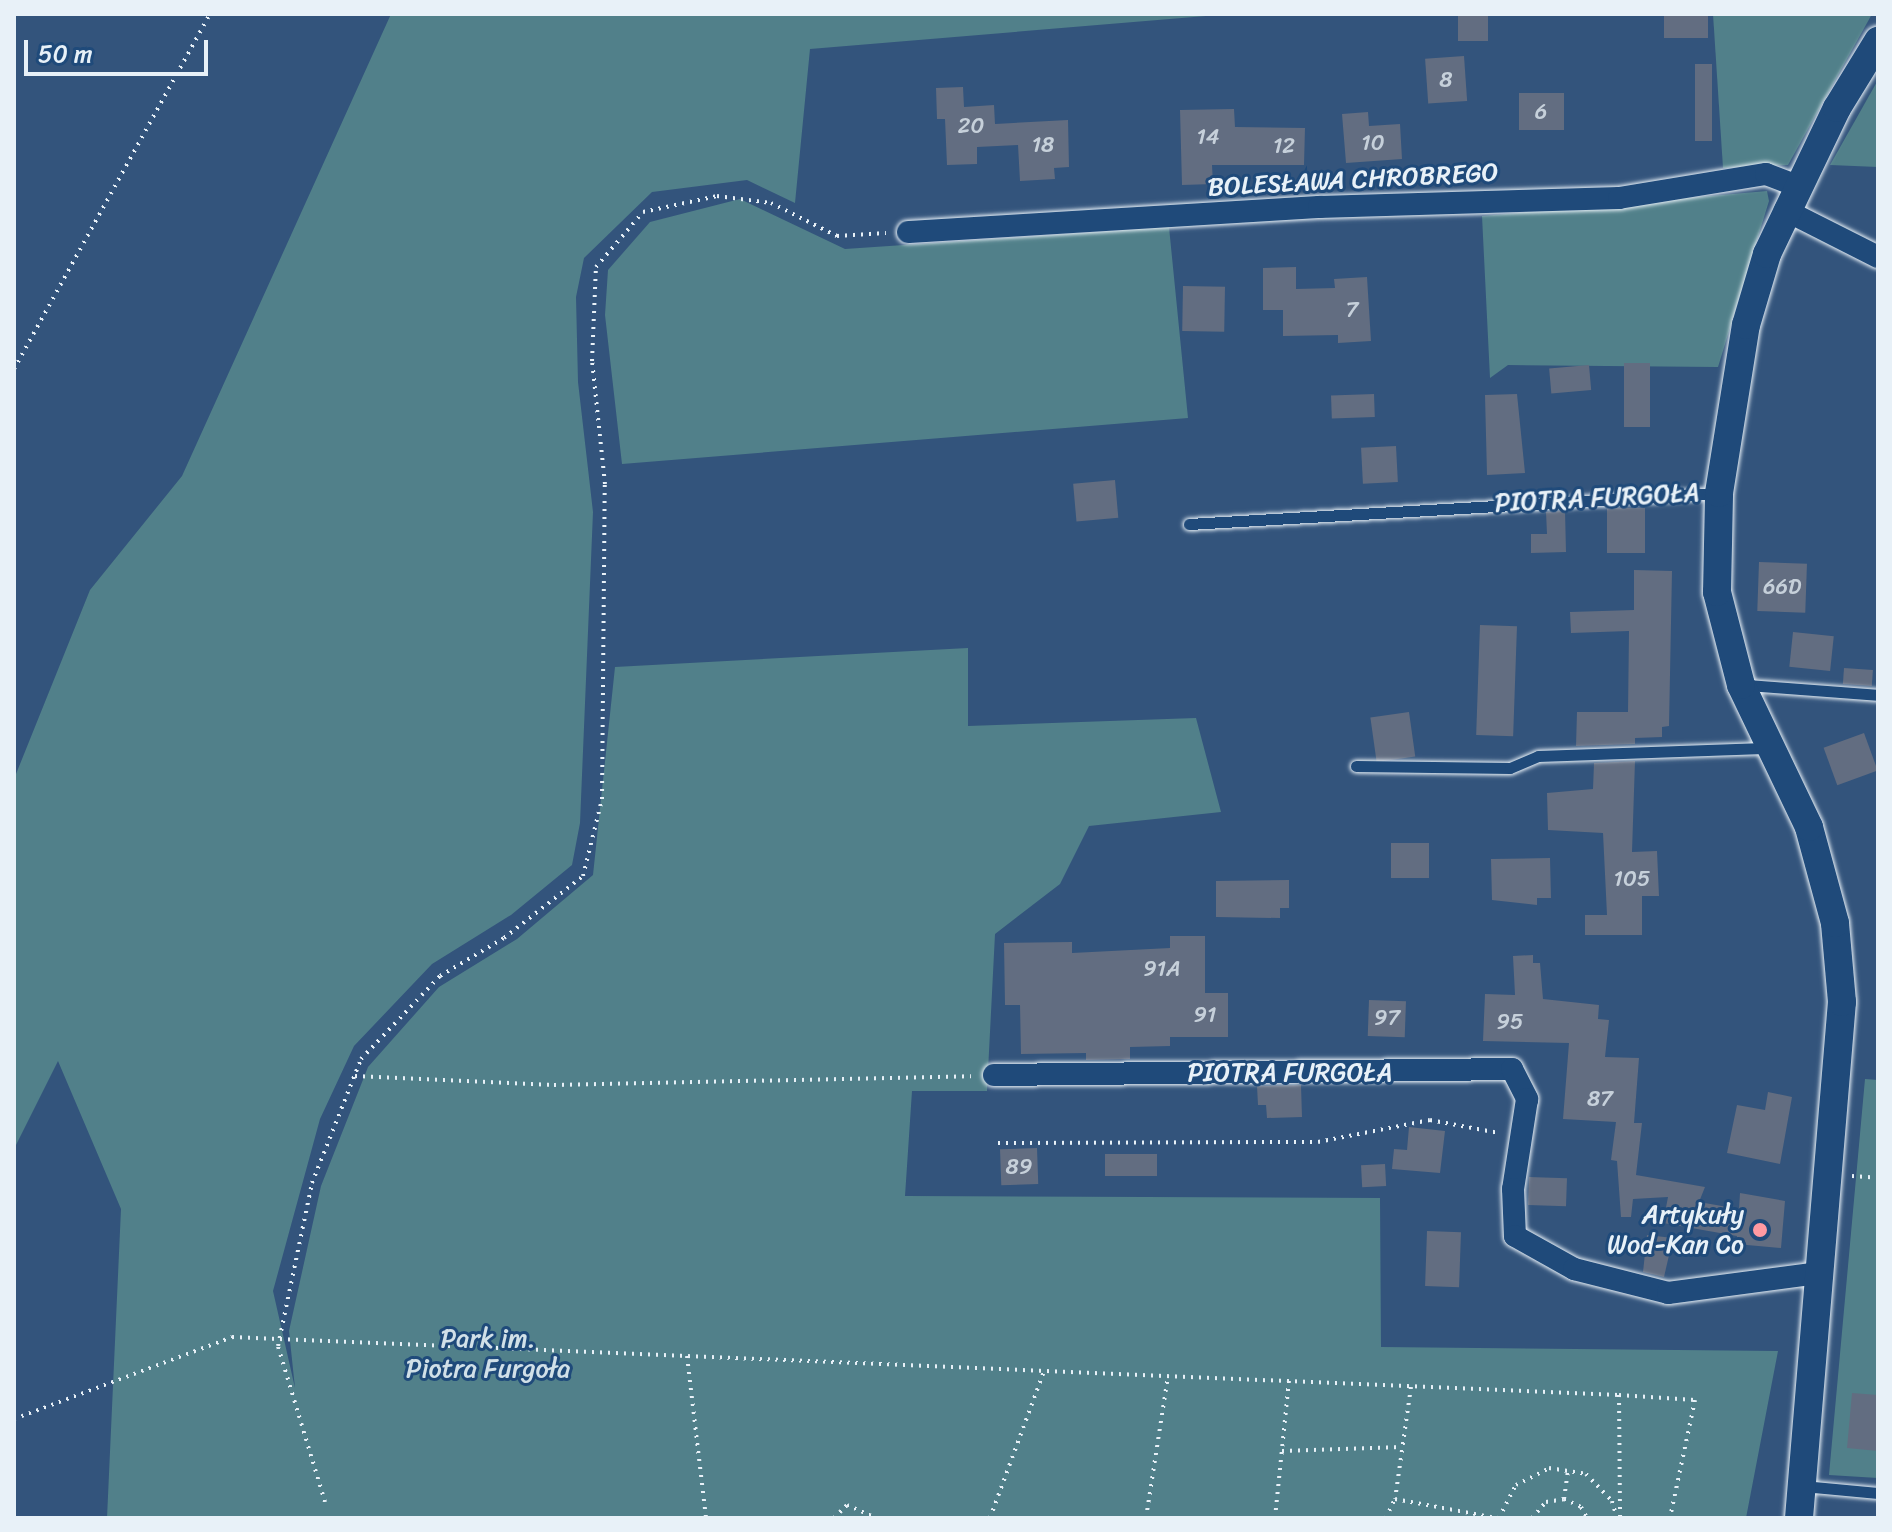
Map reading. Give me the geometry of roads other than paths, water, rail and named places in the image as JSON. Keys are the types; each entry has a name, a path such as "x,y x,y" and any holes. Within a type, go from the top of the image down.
{"street":[{"name":"PIOTRA FURGOŁA","path":"1799,1518 1842,1002 1835,923 1809,827 1741,685 1717,592 1719,493 1746,325 1791,198 1878,41"},
{"name":"BOLESŁAWA CHROBREGO","path":"908,232 1319,207 1619,198 1766,174 1791,198 1878,257"},
{"name":"PIOTRA FURGOŁA","path":"994,1075 1512,1069 1527,1099 1513,1189 1515,1236 1574,1269 1668,1293 1818,1273"}],"lane":[{"name":"PIOTRA FURGOŁA","path":"1189,524 1719,493"},
{"path":"1741,685 1878,695"},
{"path":"1356,766 1510,768 1538,756 1772,748"},
{"path":"1802,1486 1878,1493"}],"place":[{"name":"Artykuły Wod-Kan Co","path":"1760,1230"}],"park label":[{"name":"Park im. Piotra Furgoła","path":"488,1354"}]}
